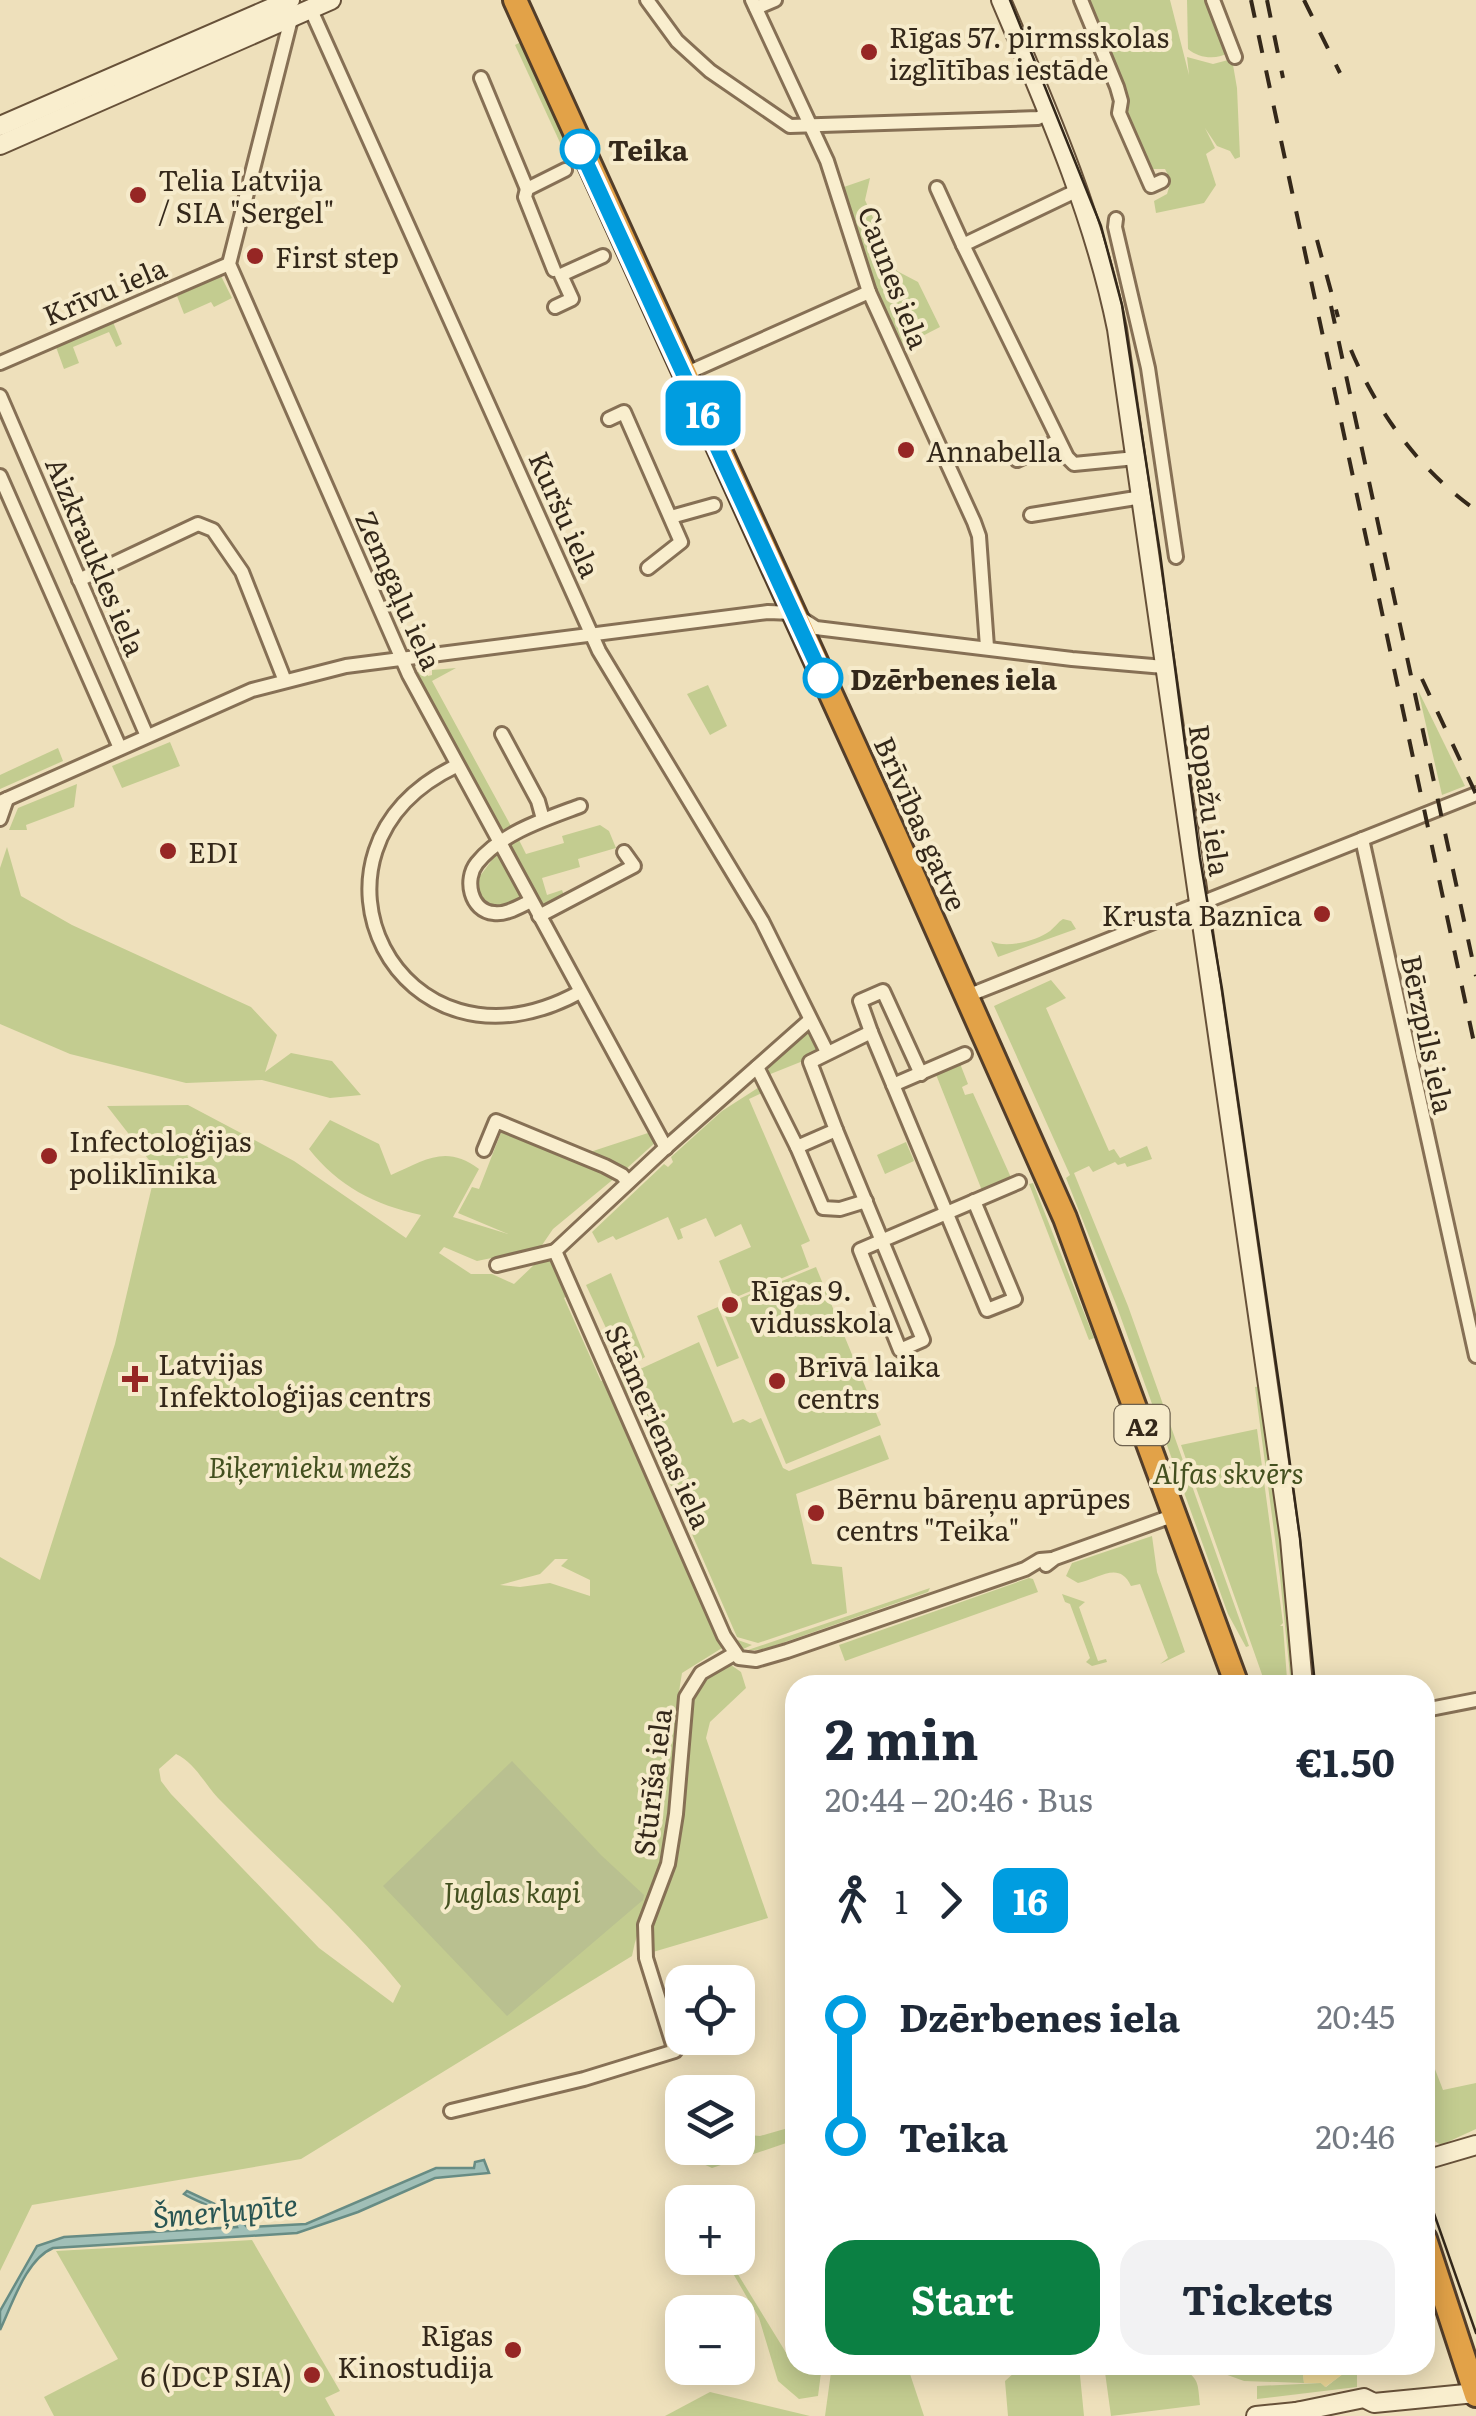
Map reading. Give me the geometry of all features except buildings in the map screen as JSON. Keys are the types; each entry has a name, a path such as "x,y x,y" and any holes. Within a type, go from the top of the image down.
{"highway":[{"name":"Brīvības gatve","path":"515,0 1065,1218 1233,1675"},
{"path":"1435,2269 1476,2394"}],"street":[{"path":"0,126 291,10 312,10 331,0"},
{"path":"648,0 677,41 710,72 790,126 1038,118 1046,114"},
{"path":"754,4 776,0"},
{"name":"Ropažu iela","path":"1000,0 1078,190 1111,300 1151,554 1290,1540 1302,1675"},
{"path":"1080,0 1121,101 1119,113 1151,186 1162,181"},
{"path":"1212,0 1234,57"},
{"name":"Caunes iela","path":"754,4 827,161 868,292 974,522 979,536 987,647"},
{"path":"229,264 291,10"},
{"path":"0,145 291,10"},
{"name":"Kuršu iela","path":"312,10 592,635 762,921 827,1052"},
{"path":"481,78 527,188 525,197 554,270"},
{"path":"527,188 565,170"},
{"path":"937,188 1058,440 1074,464 1136,458"},
{"path":"963,245 1078,190"},
{"path":"1116,219 1148,368 1175,553 1151,554"},
{"path":"554,307 572,299 561,276 603,256"},
{"name":"Krīvu iela","path":"0,362 229,264"},
{"name":"Zemgaļu iela","path":"229,264 402,660 498,844 666,1148"},
{"path":"685,374 868,292"},
{"name":"Aizkraukles iela","path":"0,396 147,736"},
{"path":"609,419 624,412 681,542 648,568"},
{"path":"1017,460 1058,440"},
{"name":"Aizkraukles iela","path":"0,476 120,748"},
{"path":"1031,515 1142,497"},
{"path":"671,517 714,505"},
{"path":"80,580 198,524 213,530 242,572 285,681"},
{"path":"0,819 4,800 147,736 252,690 346,666 768,612 793,613 816,628 1164,666"},
{"path":"502,734 538,802 543,820"},
{"path":"456,766 421,784 400,803 374,852 370,900 382,944 415,988 440,1006 467,1014 515,1017 545,1010 580,992"},
{"path":"966,996 1476,794"},
{"path":"531,901 496,914 478,905 469,881 473,867 498,844 580,806"},
{"name":"Bērzpils iela","path":"1362,840 1476,1356"},
{"path":"539,916 634,866 624,852"},
{"path":"921,1074 883,991 860,1001 987,1310 1015,1299 974,1201"},
{"path":"497,1265 556,1251 810,1020"},
{"path":"872,1032 810,1062 836,1130 883,1240 924,1340 900,1350 860,1250 883,1240 948,1212 1020,1182"},
{"path":"893,1086 965,1054"},
{"path":"758,1067 823,1208 840,1209 866,1201"},
{"path":"484,1150 496,1121 606,1166 628,1182"},
{"path":"797,1146 836,1130"},
{"name":"Stāmerienas iela","path":"556,1251 734,1654"},
{"path":"734,1654 756,1660 787,1652 1025,1569 1043,1568 1052,1559 1175,1515"},
{"name":"Stūrīša iela","path":"451,2111 675,2052 643,1944 644,1925 668,1864 686,1696 701,1673 734,1654"},
{"path":"1435,1708 1476,1700"},
{"path":"1435,2157 1476,2145"},
{"path":"1256,2416 1364,2398 1381,2407 1476,2394"}],"green space":[{"path":"1084,0 1170,0 1189,75 1187,57 1213,64 1232,59 1240,157 1235,159 1230,151 1217,146 1205,128 1215,148 1206,154 1216,185 1204,203 1156,213 1154,201 1167,194 1171,181 1165,169 1152,169 1147,164"},
{"path":"1187,0 1207,0 1230,52 1209,57 1188,49"},
{"path":"521,42 567,144 562,147 515,45"},
{"path":"870,178 865,200 897,271 918,282 940,327 899,348 875,293 841,188"},
{"path":"221,276 232,298 184,314 177,296"},
{"path":"113,322 122,344 116,347 109,332 73,347 79,363 64,369 56,347"},
{"path":"456,668 432,681 512,828 501,830 416,676 418,672 426,671 428,676 432,670"},
{"path":"708,685 727,726 710,735 687,694"},
{"path":"1418,690 1465,786 1442,795"},
{"path":"170,742 180,766 122,788 112,766"},
{"path":"58,748 63,761 0,789 0,775"},
{"path":"77,784 74,807 26,825 27,830 9,830 18,808"},
{"path":"600,825 609,831 616,848 578,859 580,867 542,878 547,895 562,890 565,898 545,907 540,905 509,846 517,836 526,854 564,843 562,836"},
{"path":"7,847 21,896 72,925 251,1007 277,1035 265,1072 291,1053 332,1061 361,1095 330,1098 262,1080 186,1083 70,1054 0,1024 0,868"},
{"path":"498,852 524,900 490,910 477,888 480,876"},
{"path":"1063,919 1071,921 1076,929 998,957 991,941 1029,941 1044,935"},
{"path":"1051,980 1066,998 1046,1008 1109,1151 1114,1149 1120,1158 1147,1146 1152,1159 1127,1167 1115,1162 1093,1172 1089,1166 1074,1173 1128,1306 1249,1646 1246,1647 1228,1614 1066,1178 1070,1175 994,1006"},
{"path":"804,1032 811,1032 823,1049 768,1075 769,1064"},
{"path":"959,1061 968,1084 962,1087 965,1095 973,1093 1013,1182 983,1193 935,1072"},
{"path":"764,1084 766,1091 749,1099 810,1241 801,1245 809,1267 734,1298 719,1261 751,1247 741,1224 715,1237 706,1218 680,1229 683,1238 678,1240 668,1217 616,1240 613,1236 598,1243 592,1232 664,1164 668,1167 673,1162 671,1157 722,1111"},
{"name":"Biķernieku mežs","path":"188,1105 294,1161 406,1238 421,1215 388,1206 345,1184 309,1149 330,1120 379,1144 391,1175 435,1157 467,1161 479,1169 453,1217 508,1234 458,1213 472,1187 479,1189 502,1130 616,1177 553,1229 540,1248 477,1261 444,1247 439,1253 471,1274 492,1274 514,1284 536,1263 549,1261 557,1265 570,1294 564,1298 601,1381 607,1379 722,1648 682,1673 663,1859 632,1956 301,2159 32,2205 0,2271 0,1557 40,1580 115,1344 156,1169 107,1106","holes":["555,1559 568,1559 561,1566 590,1580 590,1596 550,1583 500,1585 540,1574","176,1754 380,1961 401,1986 393,2003 319,1948 171,1794 161,1781 159,1769"]},
{"path":"651,1132 658,1140 625,1170 587,1153"},
{"path":"906,1142 914,1161 885,1174 877,1155"},
{"path":"1033,1183 1094,1338 1089,1340 1029,1184"},
{"path":"816,1267 881,1425 786,1464 721,1306"},
{"path":"611,1273 645,1357 625,1369 586,1285"},
{"path":"718,1307 739,1358 717,1367 697,1316"},
{"path":"699,1342 733,1423 761,1418 783,1468 789,1471 880,1435 889,1459 796,1494 812,1564 842,1567 847,1613 758,1643 737,1637 632,1397 627,1375"},
{"path":"623,1376 629,1398 735,1639 752,1645 741,1650 735,1646 620,1385"},
{"path":"1261,1386 1288,1575 1296,1675 1290,1675 1255,1387"},
{"name":"Alfas skvērs","path":"1257,1429 1287,1675 1262,1675 1181,1445"},
{"path":"1152,1536 1157,1572 1185,1652 1160,1664 1168,1658 1140,1584 1131,1586 1121,1574 1114,1573 1078,1583 1066,1576 1072,1563"},
{"path":"1029,1578 1038,1592 845,1661 839,1645"},
{"path":"930,1588 928,1592 765,1649 745,1651"},
{"path":"1062,1594 1085,1602 1079,1607 1098,1661 1107,1662 1092,1666 1086,1662 1090,1658 1070,1604"},
{"path":"731,1665 741,1672 746,1688 710,1722 706,1738 768,1918 653,1952 653,1925 680,1842 689,1711 703,1681 715,1670"},
{"name":"Juglas kapi","path":"512,1761 644,1895 643,1900 507,2016 383,1886"},
{"path":"1435,2069 1443,2090 1476,2083 1476,2129 1441,2145 1435,2141"},
{"path":"785,2129 785,2143 755,2153 755,2136"},
{"path":"252,2240 340,2391 325,2398 335,2416 54,2416 44,2397 118,2359 56,2251"},
{"path":"734,2275 738,2275 751,2295 746,2295"},
{"path":"755,2302 785,2351 785,2375 821,2375 818,2396 799,2399 778,2381"},
{"path":"831,2375 910,2375 924,2416 825,2416"},
{"path":"1012,2375 1080,2375 1084,2416 1008,2416 1005,2381"},
{"path":"1105,2375 1191,2375 1196,2381 1200,2405 1111,2416"},
{"path":"1228,2375 1303,2375 1304,2383 1244,2381"},
{"path":"1341,2375 1357,2375 1357,2387 1257,2399 1257,2386 1321,2383 1326,2387"},
{"path":"710,2392 810,2416 665,2416"}],"sand":[{"path":"1303,2375 1342,2375 1325,2387 1321,2383 1304,2383"}],"water":[{"name":"Šmerļupīte","path":"484,2160 489,2173 435,2178 358,2212 297,2233 53,2248 28,2272 0,2330 0,2311 37,2246 64,2237 237,2227 222,2212 184,2194 187,2191 234,2213 247,2227 306,2224 436,2168 474,2168 475,2162"}],"tram line":[{"path":"1010,0 1101,226 1122,305 1282,1405 1314,1675"},
{"path":"1435,2216 1476,2333"}],"railway":[{"path":"1251,0 1476,1052"},
{"path":"1267,0 1283,78"},
{"path":"1304,0 1340,73"},
{"path":"1317,240 1338,317"},
{"path":"1331,306 1476,976"},
{"path":"1351,350 1402,439 1436,477 1476,510"},
{"path":"1422,679 1476,794"}],"bus line":[{"name":"16","path":"580,149 823,678"}],"place":[{"name":"Rīgas 57. pirmsskolas izglītības iestāde","path":"869,52"},
{"name":"Teika","path":"580,149"},
{"name":"Telia Latvija / SIA \"Sergel\"","path":"138,195"},
{"name":"First step","path":"255,256"},
{"name":"Annabella","path":"906,450"},
{"name":"Dzērbenes iela","path":"823,678"},
{"name":"EDI","path":"168,851"},
{"name":"Krusta Baznīca","path":"1322,914"},
{"name":"Infectoloģijas poliklīnika","path":"49,1156"},
{"name":"Rīgas 9. vidusskola","path":"730,1305"},
{"name":"Latvijas Infektoloģijas centrs","path":"135,1379"},
{"name":"Brīvā laika centrs","path":"777,1381"},
{"name":"Bērnu bāreņu aprūpes centrs \"Teika\"","path":"816,1513"},
{"name":"Rīgas Kinostudija","path":"513,2350"},
{"name":"6 (DCP SIA)","path":"312,2375"}]}
